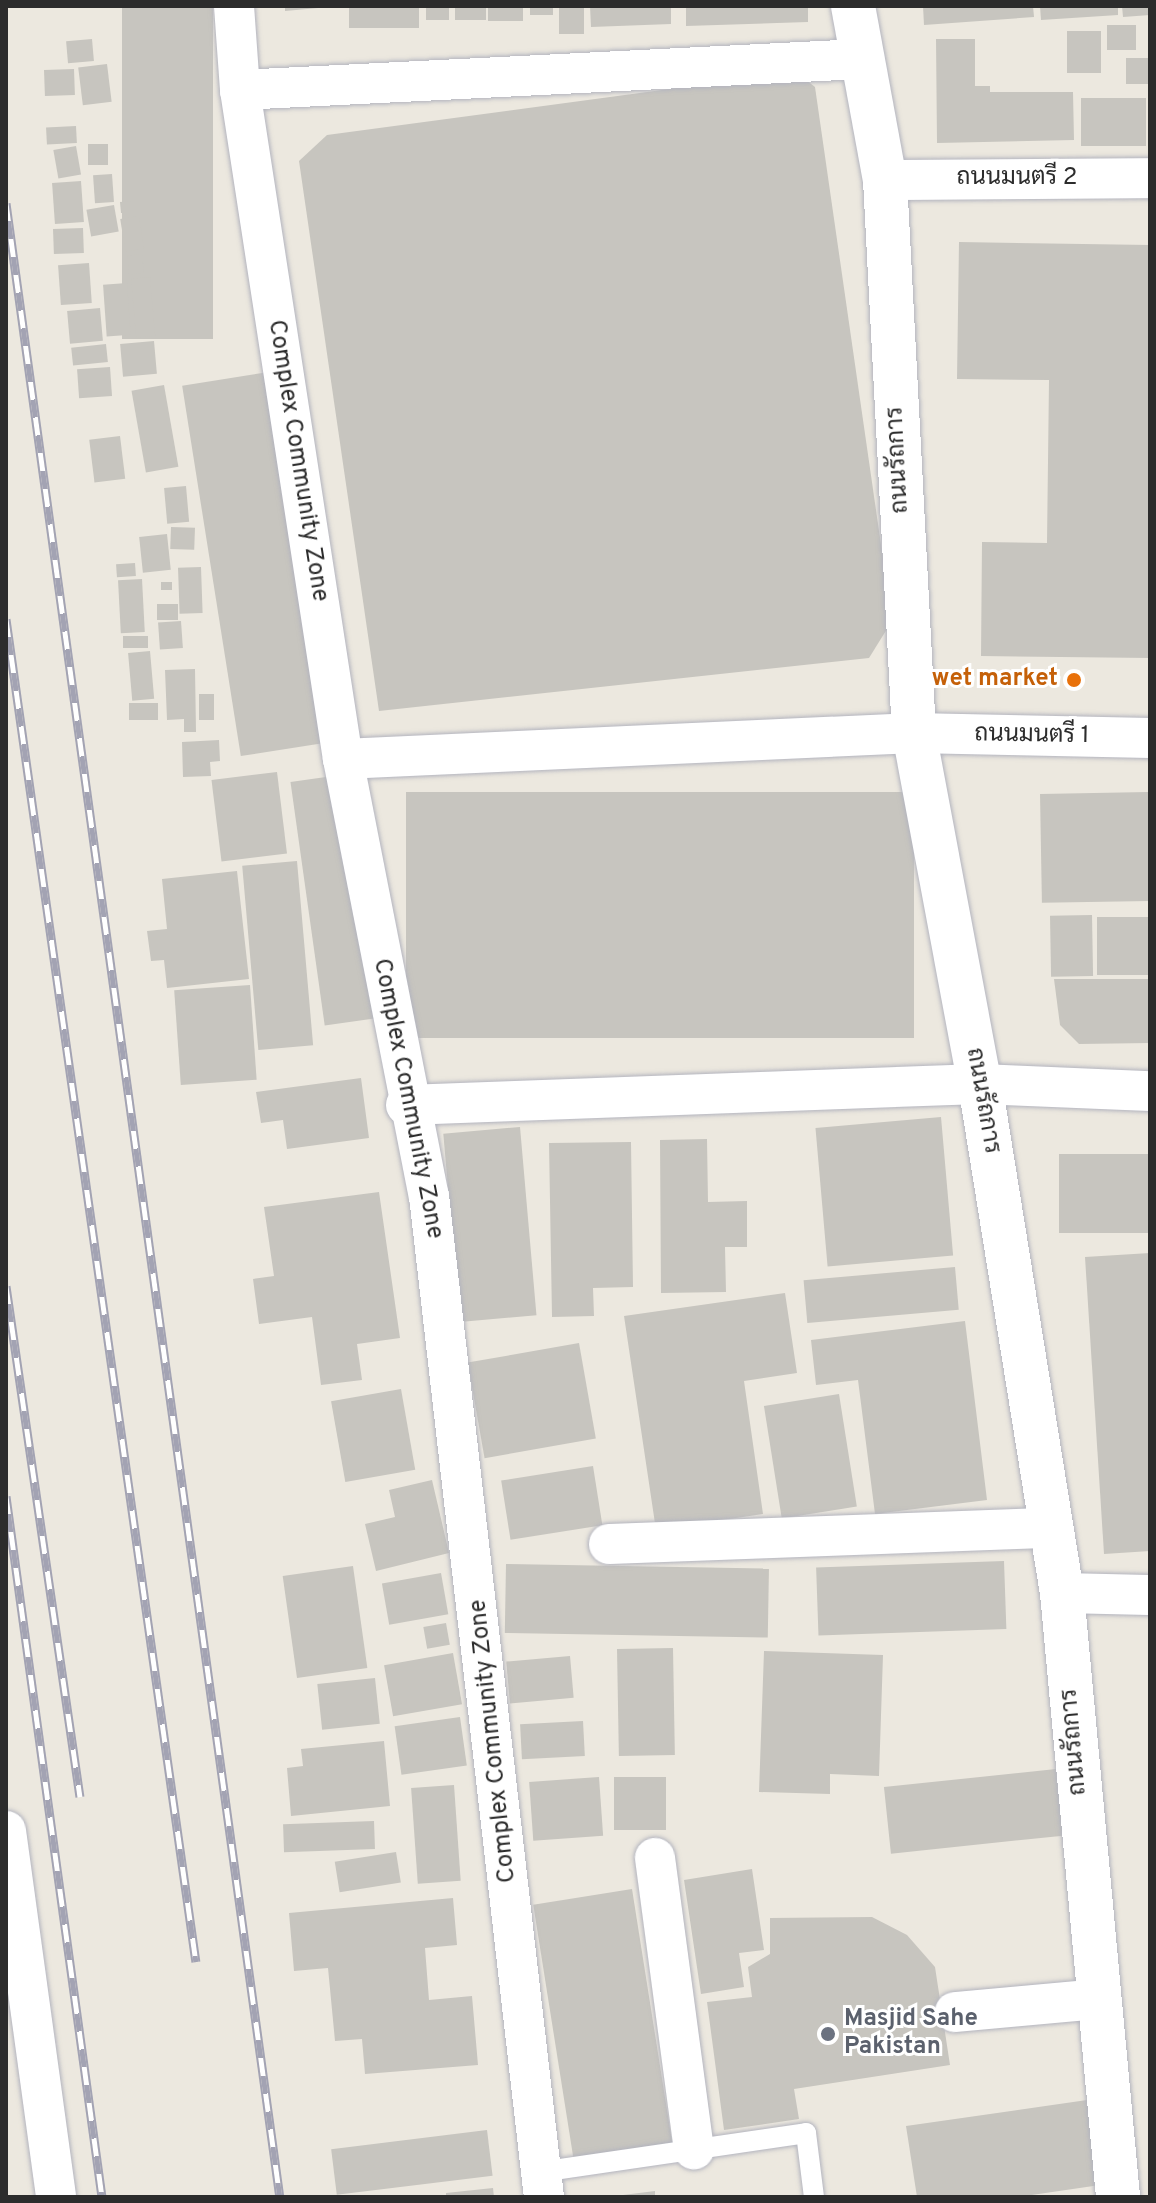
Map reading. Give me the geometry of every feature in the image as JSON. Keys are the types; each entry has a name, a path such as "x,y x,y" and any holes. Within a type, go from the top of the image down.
{"street":[{"name":"Complex Community Zone","path":"234,6 240,90 343,759 406,1105 429,1196 542,2185"},
{"name":"ถนนรัถการ","path":"853,6 885,180 914,733 980,1084 1062,1593 1118,2197"},
{"path":"240,90 861,59"},
{"name":"ถนนมนตรี 2","path":"885,180 1150,178"},
{"name":"ถนนมนตรี 1","path":"343,759 914,733 1150,738"},
{"path":"406,1105 980,1084 1150,1091"},
{"path":"609,1544 1051,1528"},
{"path":"1062,1593 1150,1595"},
{"path":"6,1831 56,2197"},
{"path":"655,1858 694,2149"},
{"path":"955,2012 1099,1999"}],"lane":[{"path":"542,2185 694,2149 806,2133 814,2197"}],"building":[{"path":"122,6 213,6 213,339 122,339"},
{"path":"285,6 317,6 318,8 285,11"},
{"path":"349,6 419,6 419,28 349,28"},
{"path":"426,6 449,6 449,20 426,20"},
{"path":"455,6 486,6 486,20 455,20"},
{"path":"488,6 523,6 523,21 488,21"},
{"path":"530,6 553,6 553,15 530,15"},
{"path":"559,6 584,6 584,34 559,34"},
{"path":"590,6 671,6 671,24 591,27"},
{"path":"686,6 808,6 808,22 686,26"},
{"path":"923,6 1033,6 1034,17 924,25"},
{"path":"1040,6 1118,6 1118,15 1041,20"},
{"path":"1122,6 1150,6 1150,15 1123,17"},
{"path":"1107,25 1136,25 1136,50 1107,50"},
{"path":"1067,31 1101,31 1101,73 1067,73"},
{"path":"92,39 94,61 68,63 66,41"},
{"path":"936,39 975,39 975,86 990,86 990,92 1073,92 1074,140 937,143"},
{"path":"1126,58 1150,58 1150,84 1126,84"},
{"path":"107,64 112,102 83,105 78,68"},
{"path":"74,69 75,95 45,96 44,70"},
{"path":"796,72 815,87 892,621 869,658 379,711 299,161 327,135"},
{"path":"1081,98 1146,98 1146,146 1081,146"},
{"path":"76,126 77,143 47,145 46,128"},
{"path":"88,144 108,144 108,165 88,165"},
{"path":"76,146 81,175 58,179 53,150"},
{"path":"112,174 114,202 95,203 93,175"},
{"path":"81,181 84,222 55,224 52,183"},
{"path":"133,201 133,213 121,213 120,202"},
{"path":"114,205 119,232 91,236 86,210"},
{"path":"139,216 144,249 125,252 120,219"},
{"path":"83,228 84,253 54,254 53,229"},
{"path":"959,242 1150,245 1150,658 981,656 982,542 1047,543 1049,380 957,379"},
{"path":"142,254 144,273 129,274 127,256"},
{"path":"89,263 92,303 61,305 58,265"},
{"path":"150,277 155,336 136,337 131,279"},
{"path":"127,283 131,335 107,337 103,285"},
{"path":"100,308 103,341 70,344 67,311"},
{"path":"154,341 157,374 123,377 120,344"},
{"path":"106,344 108,362 73,366 71,348"},
{"path":"110,367 112,396 79,398 77,369"},
{"path":"275,371 334,741 241,756 182,386"},
{"path":"164,385 178,467 146,472 132,391"},
{"path":"120,436 125,479 94,482 89,440"},
{"path":"186,486 189,522 167,524 164,488"},
{"path":"171,527 195,528 194,550 170,549"},
{"path":"167,534 171,570 143,573 139,537"},
{"path":"135,563 136,576 117,577 116,564"},
{"path":"201,567 203,613 180,614 178,568"},
{"path":"142,579 145,632 121,633 118,580"},
{"path":"161,582 172,582 172,590 161,590"},
{"path":"157,604 178,604 178,620 157,620"},
{"path":"181,621 183,648 160,650 158,623"},
{"path":"123,636 148,636 148,648 123,648"},
{"path":"150,651 154,699 132,701 128,653"},
{"path":"195,669 196,732 184,732 184,719 167,720 165,670"},
{"path":"199,694 214,694 214,720 199,720"},
{"path":"129,703 158,703 158,720 129,720"},
{"path":"219,740 220,761 210,762 211,776 183,777 182,742"},
{"path":"277,772 287,853 221,861 211,780"},
{"path":"340,775 374,1019 325,1026 290,782"},
{"path":"406,792 914,792 914,1038 406,1038"},
{"path":"1148,792 1150,901 1042,903 1040,794"},
{"path":"297,861 313,1045 258,1050 242,866"},
{"path":"237,871 249,979 167,988 164,960 151,961 147,931 167,929 162,879"},
{"path":"1092,915 1093,976 1051,977 1050,916"},
{"path":"1097,917 1150,917 1150,975 1097,975"},
{"path":"1054,979 1150,979 1150,1043 1079,1044 1060,1025"},
{"path":"250,985 257,1080 181,1085 174,990"},
{"path":"361,1078 369,1138 287,1149 283,1120 261,1123 256,1092"},
{"path":"941,1117 953,1255 828,1266 815,1128"},
{"path":"520,1127 536,1315 460,1322 443,1134"},
{"path":"707,1139 708,1202 747,1201 747,1247 725,1247 726,1292 661,1293 660,1140"},
{"path":"631,1142 633,1287 593,1288 594,1316 552,1317 549,1143"},
{"path":"1059,1154 1150,1154 1150,1233 1059,1233"},
{"path":"379,1192 400,1338 357,1344 362,1380 321,1385 312,1317 259,1324 253,1279 274,1276 264,1207"},
{"path":"1150,1253 1150,1551 1104,1554 1085,1257"},
{"path":"955,1267 959,1310 807,1323 804,1280"},
{"path":"785,1293 797,1373 744,1381 763,1514 656,1530 624,1316"},
{"path":"965,1321 987,1500 875,1514 858,1380 816,1385 811,1340"},
{"path":"579,1343 596,1439 485,1458 468,1363"},
{"path":"401,1389 415,1470 345,1482 331,1401"},
{"path":"839,1394 857,1507 782,1518 764,1406"},
{"path":"593,1466 602,1525 511,1540 501,1481"},
{"path":"432,1480 449,1553 376,1571 365,1524 395,1517 389,1490"},
{"path":"1004,1561 1006,1629 818,1636 816,1568"},
{"path":"506,1564 769,1569 768,1638 505,1633"},
{"path":"353,1566 367,1668 297,1678 283,1576"},
{"path":"441,1573 448,1614 389,1625 382,1583"},
{"path":"446,1623 450,1645 427,1649 423,1627"},
{"path":"673,1648 675,1755 619,1756 617,1649"},
{"path":"764,1651 883,1655 879,1776 830,1774 830,1794 759,1792"},
{"path":"453,1653 462,1704 393,1716 384,1665"},
{"path":"570,1656 574,1698 510,1703 506,1662"},
{"path":"375,1678 380,1724 322,1730 317,1684"},
{"path":"460,1717 467,1766 401,1775 395,1726"},
{"path":"583,1721 585,1756 522,1759 520,1724"},
{"path":"384,1741 390,1806 291,1816 287,1768 303,1766 301,1749"},
{"path":"1056,1769 1063,1836 891,1854 884,1787"},
{"path":"599,1777 603,1836 533,1841 529,1782"},
{"path":"614,1777 666,1777 666,1830 614,1830"},
{"path":"454,1785 461,1881 418,1884 411,1788"},
{"path":"374,1821 375,1849 284,1852 283,1824"},
{"path":"396,1852 401,1883 340,1892 335,1862"},
{"path":"752,1869 764,1950 739,1953 744,1987 701,1994 684,1880"},
{"path":"632,1889 674,2152 575,2167 533,1905"},
{"path":"453,1898 457,1945 425,1948 429,2000 472,1996 478,2065 365,2074 362,2039 335,2041 328,1968 294,1971 289,1913"},
{"name":"Masjid Sahe Pakistan","path":"872,1917 907,1935 935,1967 950,2065 794,2089 799,2119 724,2130 707,2002 752,1997 748,1967 770,1954 770,1918"},
{"path":"1094,2099 1107,2184 1018,2197 917,2197 906,2126"},
{"path":"487,2130 493,2176 337,2195 331,2149"},
{"path":"493,2188 494,2197 446,2197 446,2193"},
{"path":"655,2191 655,2197 623,2195"}],"railway":[{"path":"6,203 280,2197"},
{"path":"6,619 196,1962"},
{"path":"6,1286 80,1797"},
{"path":"6,1496 102,2197"}],"place":[{"name":"wet market","path":"1074,680"},
{"name":"Masjid Sahe Pakistan","path":"828,2034"}]}
